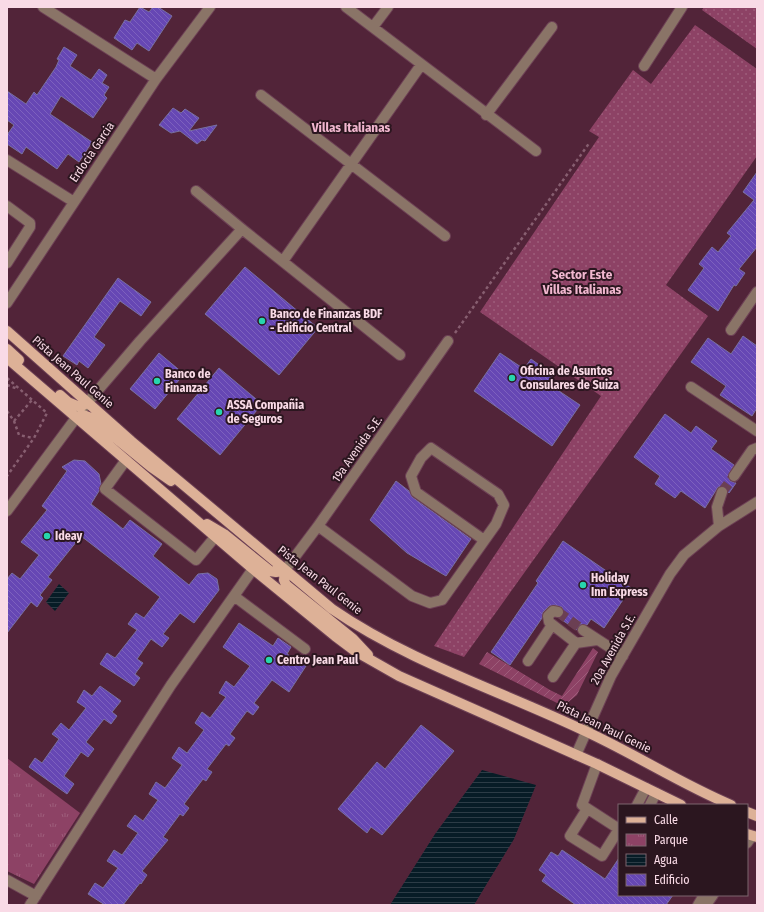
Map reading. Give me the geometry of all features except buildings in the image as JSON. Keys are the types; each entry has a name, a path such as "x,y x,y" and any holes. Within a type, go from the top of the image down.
{"main road":[{"name":"Pista Jean Paul Genie","path":"7,331 126,460 215,537 335,636 399,676 597,764 679,804"},
{"path":"7,349 68,402 80,407 84,415 91,418 162,476 188,489"},
{"name":"Pista Jean Paul Genie","path":"7,358 81,410 188,489 332,609 356,626 393,646 586,731 729,804"},
{"path":"194,518 216,528 270,571 276,572 285,570 284,580 286,585 353,639 372,660"}],"street":[{"path":"43,7 156,79"},
{"name":"Erdocia Garcia","path":"7,303 156,79 210,7"},
{"path":"346,7 486,115 536,151"},
{"path":"373,27 388,7"},
{"path":"644,66 682,7"},
{"path":"486,115 552,27"},
{"path":"283,261 421,65"},
{"path":"261,95 445,236"},
{"path":"7,160 74,202"},
{"path":"196,191 242,230 400,355"},
{"path":"7,206 30,223 30,227 7,263"},
{"path":"7,511 81,410 144,337 242,230"},
{"path":"731,330 757,292"},
{"name":"19a Avenida S.E.","path":"285,570 318,526 448,342"},
{"path":"692,387 757,432"},
{"path":"318,526 412,596 430,603 442,600 496,524 504,505 498,494 431,448 422,458 411,476 416,492 484,540"},
{"path":"734,476 752,450 757,448"},
{"path":"126,460 105,489 196,560 215,537"},
{"path":"719,526 717,506 722,492"},
{"name":"20a Avenida S.E.","path":"576,755 611,676 670,574 684,555 719,526 757,502"},
{"path":"30,905 171,685 253,569"},
{"path":"234,596 305,649"},
{"path":"558,612 553,611 548,616 552,625 576,642 596,640"},
{"path":"528,661 552,625"},
{"path":"583,630 596,640 623,656"},
{"path":"553,677 576,642"},
{"path":"597,764 582,805 618,828"},
{"path":"638,804 646,788"},
{"path":"650,804 656,793"},
{"path":"587,808 570,836 602,856 618,831"},
{"path":"7,880 36,896"},
{"path":"698,905 703,896"},
{"path":"706,905 712,896"}],"path":[{"path":"448,342 590,142"},
{"path":"7,378 47,413 34,438 7,476"},
{"path":"7,385 20,390"},
{"path":"14,421 32,400"},
{"path":"7,411 14,421 19,435 34,438"}],"green space":[{"path":"704,7 757,7 757,49 702,10"},
{"path":"695,25 757,69 757,156 666,285 708,316 464,657 434,646 601,396 480,312 599,137 589,131 633,70 651,84"},
{"path":"593,648 598,652 577,695 566,704 559,704 479,664 487,652 562,696"},
{"path":"7,758 80,813 34,884 7,871"}],"water":[{"path":"59,584 69,593 55,611 46,602"},
{"path":"482,770 536,785 514,839 474,905 390,905 435,834"}],"tunnel":[{"path":"722,492 734,476"},
{"path":"558,612 583,630"}],"place":[{"name":"Banco de Finanzas BDF - Edificio Central","path":"262,321"},
{"name":"Oficina de Asuntos Consulares de Suiza","path":"512,378"},
{"name":"Banco de Finanzas","path":"157,381"},
{"name":"ASSA Compañia de Seguros","path":"219,412"},
{"name":"Ideay","path":"47,536"},
{"name":"Holiday Inn Express","path":"583,585"},
{"name":"Centro Jean Paul","path":"269,660"}],"district":[{"name":"Villas Italianas","path":"351,127"},
{"name":"Sector Este Villas Italianas","path":"582,282"}]}
